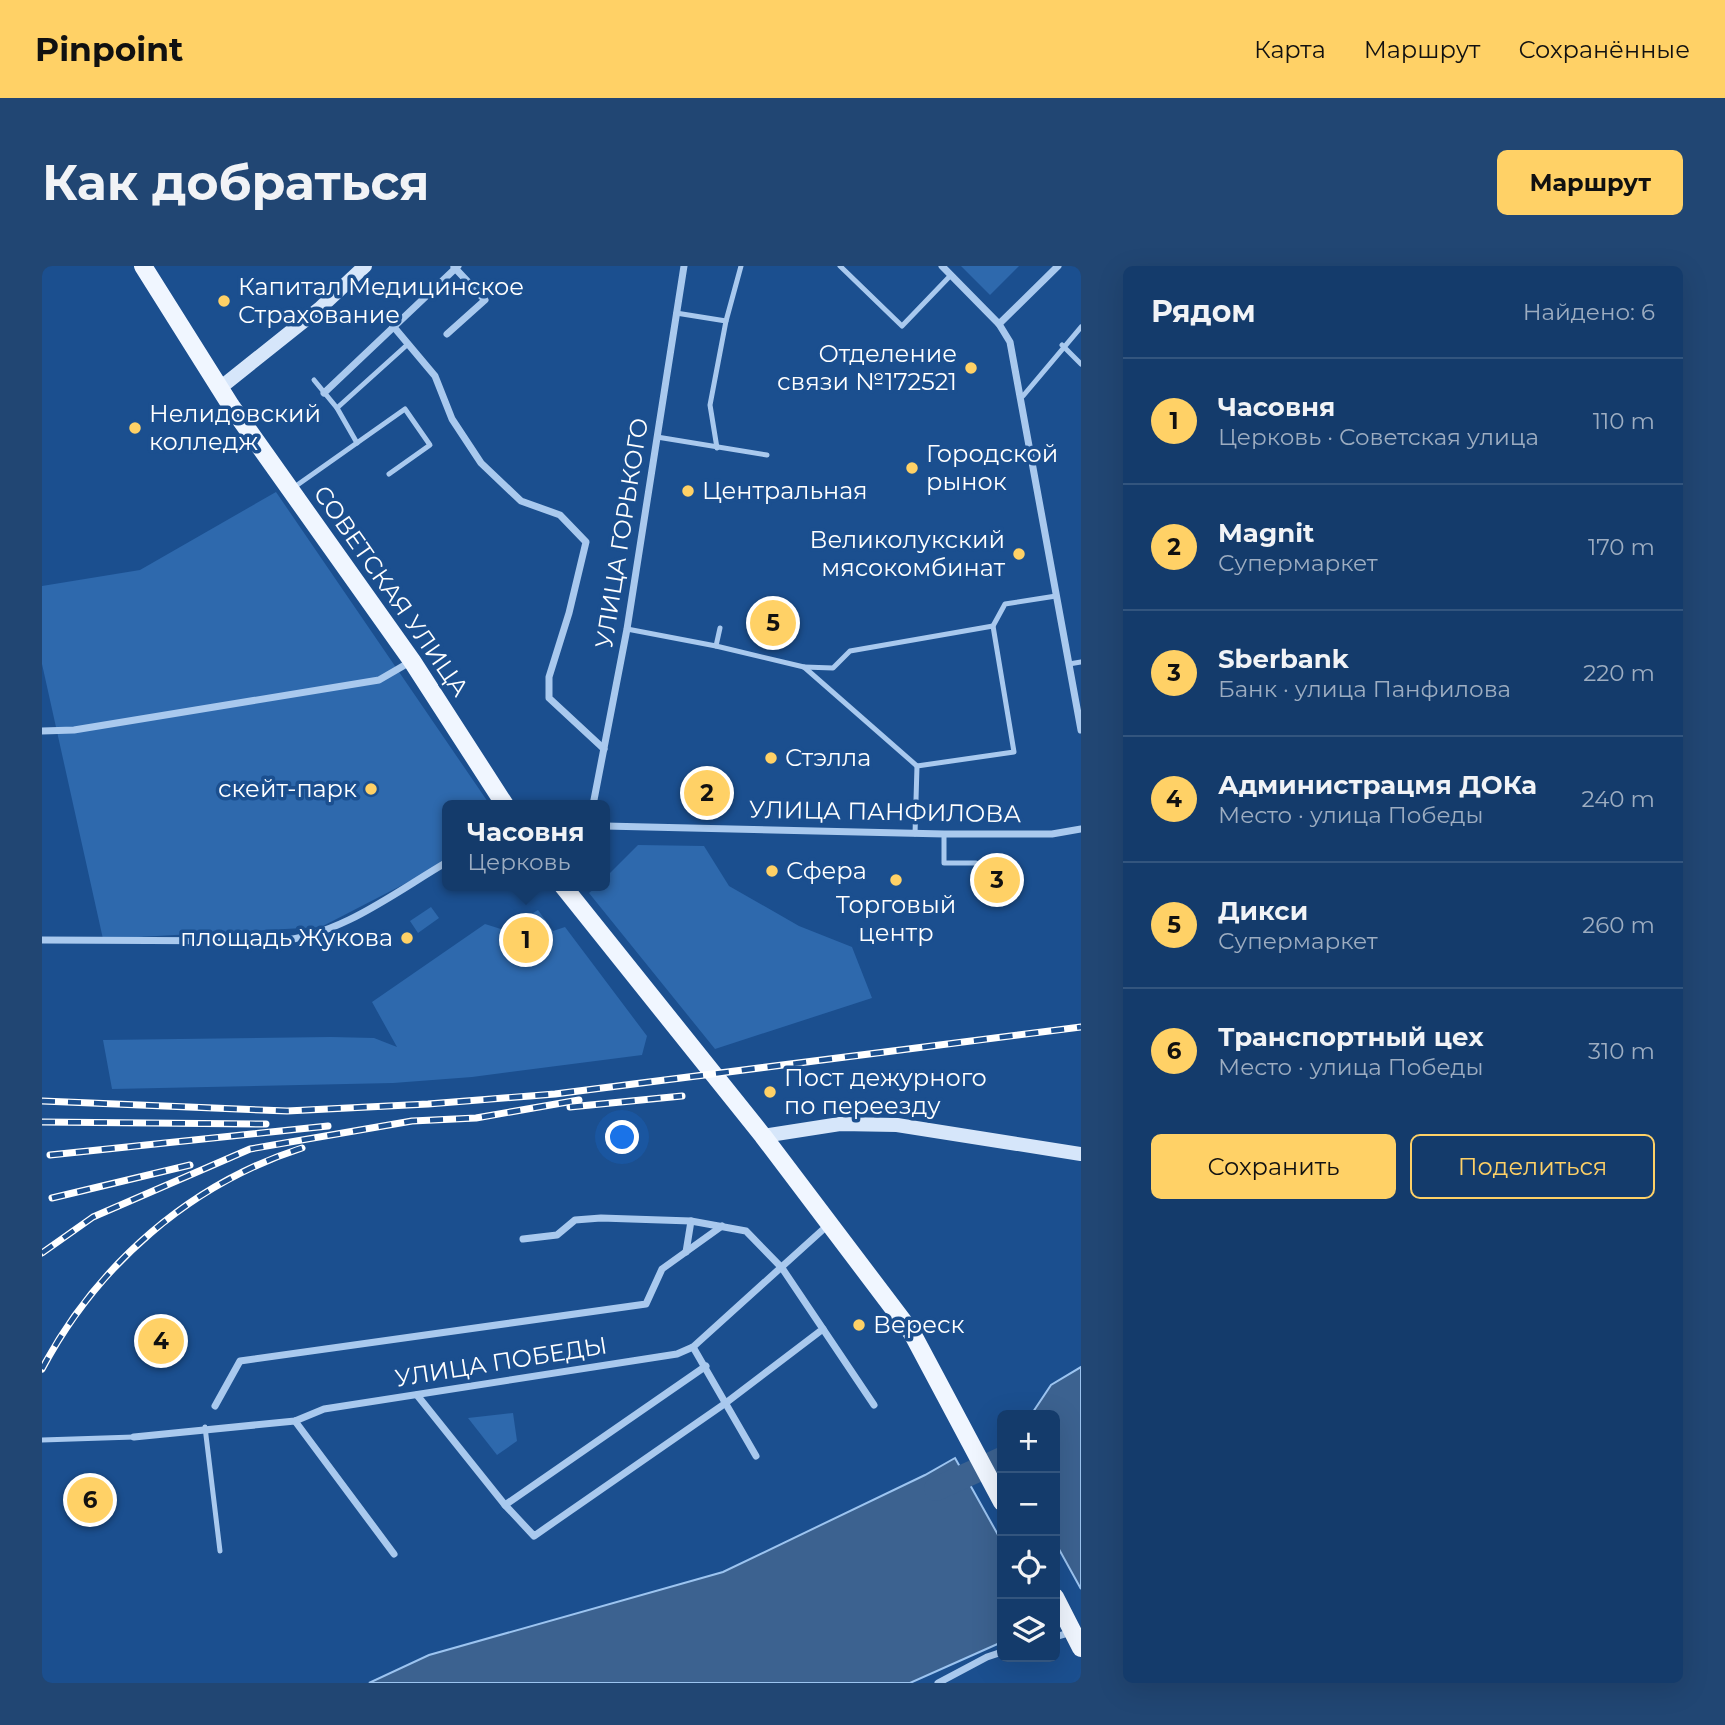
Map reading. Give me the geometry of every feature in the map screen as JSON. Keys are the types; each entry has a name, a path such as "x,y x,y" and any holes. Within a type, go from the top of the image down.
{"main road":[{"name":"СОВЕТСКАЯ УЛИЦА","path":"143,266 220,388 412,661 502,800"},
{"path":"220,388 320,309 365,266"},
{"path":"567,891 763,1136 912,1333 997,1493"},
{"path":"763,1136 840,1124 897,1125 1081,1154"},
{"path":"1060,1607 1077,1640"}],"street":[{"name":"УЛИЦА ГОРЬКОГО","path":"594,800 627,629 684,266"},
{"path":"942,266 999,324 1010,342 1023,396 1081,730"},
{"path":"999,324 1058,266"},
{"path":"324,393 455,267 485,300 447,334"},
{"path":"393,326 435,376 452,419 481,463 521,501 560,515 586,542 569,613 549,677 549,698 604,748"},
{"path":"42,731 74,730 379,680 412,661"},
{"name":"УЛИЦА ПАНФИЛОВА","path":"610,826 915,834 1052,834 1081,829"},
{"path":"42,940 279,941 308,938 334,928 442,865"},
{"path":"523,1239 558,1236 575,1220 691,1221 746,1231 782,1268 874,1405"},
{"path":"686,1252 691,1221"},
{"name":"УЛИЦА ПОБЕДЫ","path":"134,1437 205,1427 295,1420 324,1409 677,1354 693,1347 828,1224"},
{"path":"215,1406 240,1361 646,1304 662,1269 722,1226"},
{"path":"416,1395 505,1505 534,1536 727,1402 823,1329"},
{"path":"693,1347 756,1456"},
{"path":"505,1505 706,1366"},
{"path":"295,1420 394,1554"},
{"path":"938,1683 997,1654"}],"lane":[{"path":"717,448 710,405 726,321 741,266"},
{"path":"840,266 902,326 951,275"},
{"path":"676,313 726,321"},
{"path":"1023,396 1062,345 1081,327"},
{"path":"337,408 408,344"},
{"path":"1062,345 1081,364"},
{"path":"314,380 337,408 357,443"},
{"path":"290,489 405,409 430,445 389,474"},
{"path":"657,437 767,455"},
{"path":"804,667 917,766 1014,752 993,626 1005,604 1056,596"},
{"path":"627,629 804,667 833,668 850,652 993,626"},
{"path":"716,646 720,628"},
{"path":"1069,664 1081,662"},
{"path":"915,834 917,766"},
{"path":"944,834 944,863 976,863"},
{"path":"205,1427 220,1551"},
{"path":"42,1440 134,1437"}],"shaded area":[{"path":"961,266 1019,266 990,295"},
{"path":"276,492 487,800 442,800 442,865 321,927 103,939 42,664 42,586 140,570"},
{"path":"638,845 704,846 729,886 799,926 852,947 872,998 715,1049 589,893 610,891 610,873"},
{"path":"431,907 439,918 418,933 410,921"},
{"path":"538,910 553,931 565,927 647,1036 642,1055 472,1077 393,1083 112,1089 103,1040 374,1038 397,1047 372,1002 485,924 504,930"},
{"path":"1081,1367 1081,1589 1060,1551 1060,1410 1034,1410 1051,1385"},
{"path":"513,1413 517,1441 497,1455 468,1418"},
{"path":"955,1458 997,1533 997,1644 910,1683 369,1683 429,1655 723,1572"}],"waterway":[{"path":"936,1489 997,1461"}],"railway":[{"path":"42,1101 287,1111 428,1104 555,1094 1081,1027"},
{"path":"570,1107 682,1096"},
{"path":"42,1253 93,1217 250,1149 412,1121 476,1118 579,1100"},
{"path":"42,1122 266,1124"},
{"path":"50,1155 328,1126"},
{"path":"42,1369 64,1331 90,1296 119,1263 151,1233 185,1206 222,1183 302,1148"},
{"path":"52,1198 190,1165"}],"place":[{"name":"Капитал Медицинское Страхование","path":"224,301"},
{"name":"Отделение связи №172521","path":"971,368"},
{"name":"Нелидовский колледж","path":"135,428"},
{"name":"Городской рынок","path":"912,468"},
{"name":"Центральная","path":"688,491"},
{"name":"Великолукский мясокомбинат","path":"1019,554"},
{"name":"Дикси","path":"773,623"},
{"name":"Стэлла","path":"771,758"},
{"name":"скейт-парк","path":"371,789"},
{"name":"Magnit","path":"707,793"},
{"name":"Сфера","path":"772,871"},
{"name":"Торговый центр","path":"896,880"},
{"name":"Sberbank","path":"997,880"},
{"name":"площадь Жукова","path":"407,938"},
{"name":"Часовня","path":"526,940"},
{"name":"Пост дежурного по переезду","path":"770,1092"},
{"name":"Вереск","path":"859,1325"},
{"name":"Администрацмя ДОКа","path":"161,1341"},
{"name":"Транспортный цех","path":"90,1500"}]}
